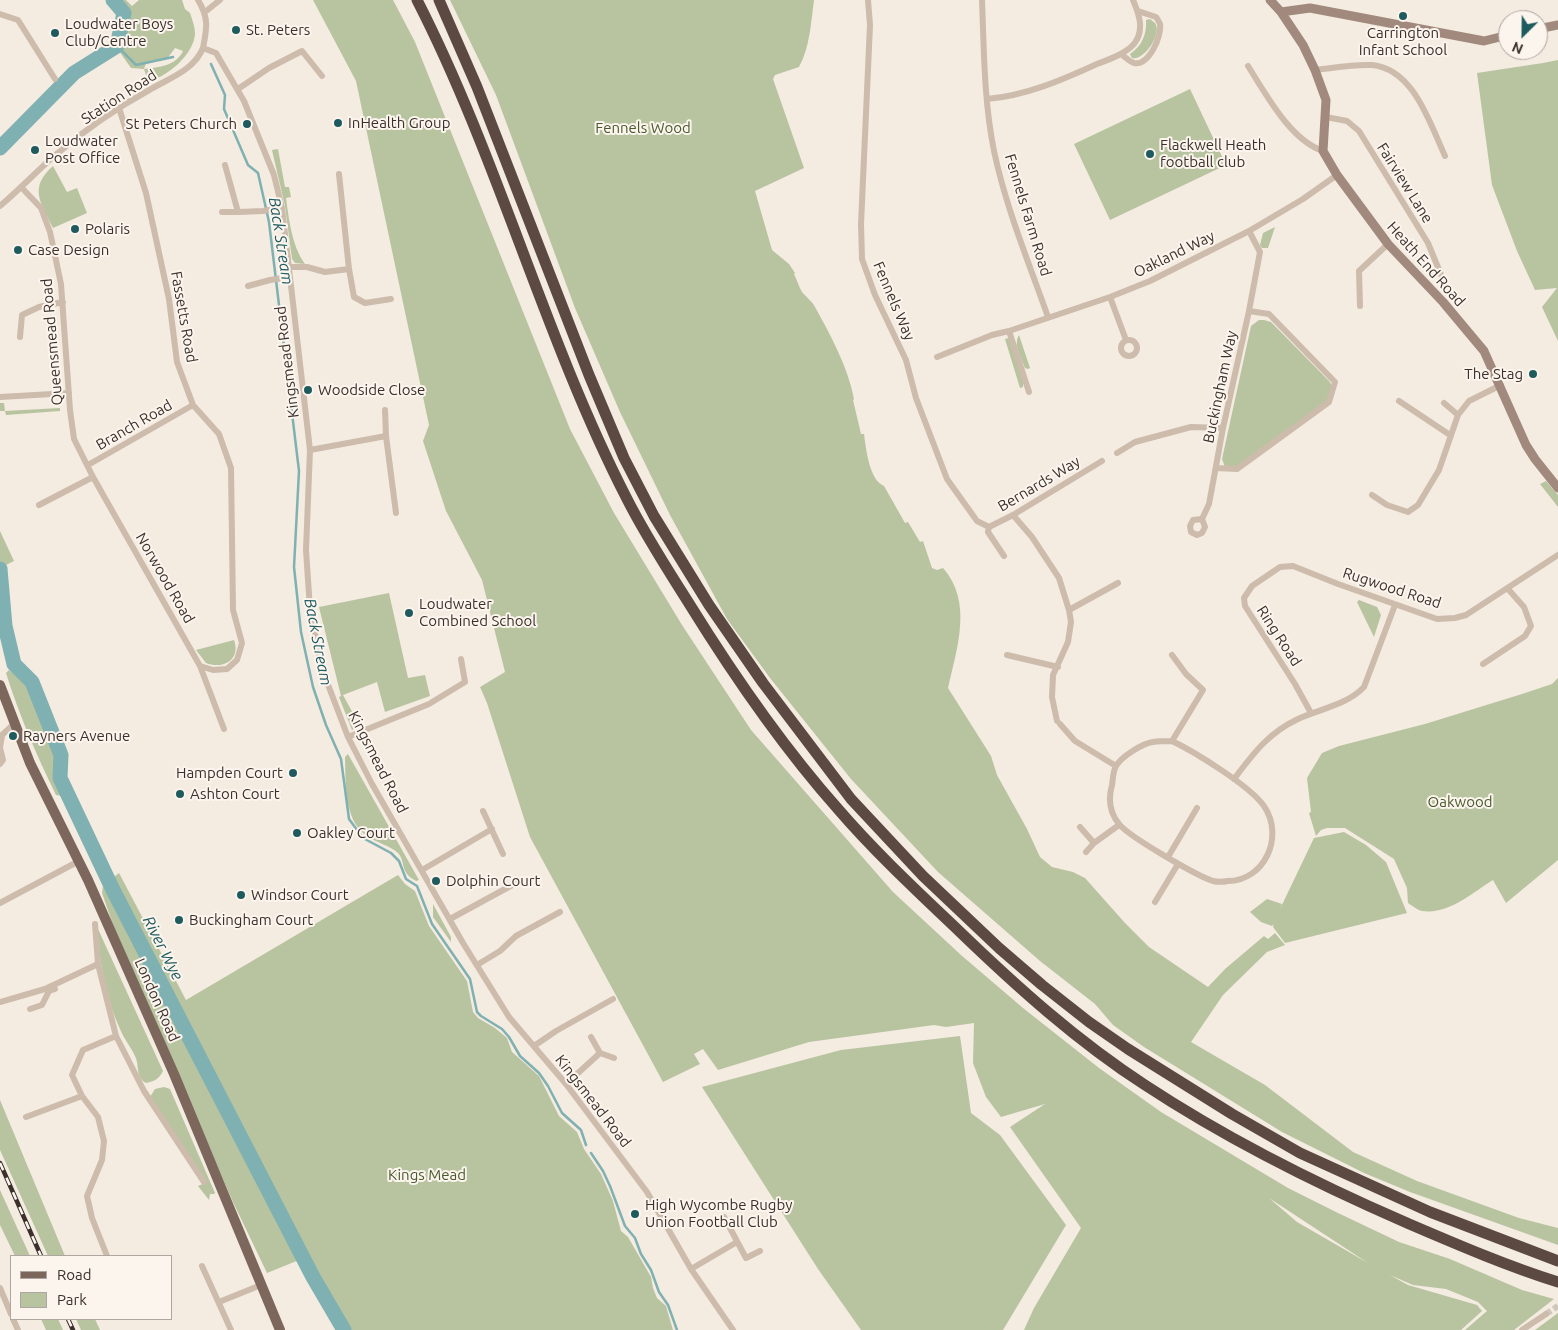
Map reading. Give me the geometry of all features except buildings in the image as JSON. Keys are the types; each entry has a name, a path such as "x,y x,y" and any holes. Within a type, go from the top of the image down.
{"highway":[{"path":"417,0 443,51 541,302 588,415 626,498 656,552 717,648 765,717 839,811 915,889 993,964 1059,1020 1143,1084 1209,1124 1304,1176 1438,1236 1558,1282"},
{"path":"438,0 477,87 589,375 624,458 654,516 710,605 763,683 851,799 923,876 999,948 1081,1016 1128,1049 1232,1114 1300,1153 1430,1212 1558,1261"}],"main road":[{"name":"London Road","path":"0,685 16,722 30,763 79,861 174,1074 280,1330"}],"street":[{"path":"198,0 206,12 203,48"},
{"path":"206,12 220,0"},
{"name":"Fennels Way","path":"868,0 870,25 861,224 862,259 875,295 906,360 916,398 947,479 977,521 989,527"},
{"name":"Fennels Farm Road","path":"982,0 987,99 994,150 1004,191 1048,317"},
{"path":"987,99 1000,98 1056,83 1121,54 1135,43 1141,28 1138,11 1133,0"},
{"path":"1248,66 1276,109 1298,136 1313,147 1323,150 1326,100 1303,45 1281,12 1270,0"},
{"path":"1281,12 1310,8 1484,41 1498,38"},
{"path":"1121,54 1133,63 1141,62 1147,58 1154,48 1160,23 1156,17 1138,11"},
{"path":"0,14 18,20 55,79"},
{"name":"Kingsmead Road","path":"203,48 216,53 244,101 274,175 282,208 310,450 306,550 310,609 322,669 348,737 372,784 509,1017 566,1084 647,1192 691,1268 733,1330"},
{"name":"Station Road","path":"0,206 22,188 55,155 119,108 181,73 200,56 203,48"},
{"path":"238,89 269,68 302,51 322,76"},
{"path":"1315,70 1373,65 1394,73 1414,92 1445,156"},
{"name":"Fassetts Road","path":"119,108 146,193 170,299 178,362 193,406 219,434 231,468 233,610 242,643 238,660 226,669 213,670 200,666"},
{"name":"Fairview Lane","path":"1326,117 1347,121 1358,131 1428,243 1444,282"},
{"name":"Heath End Road","path":"1323,150 1337,175 1388,244 1468,330 1484,351 1501,386 1513,420 1535,459 1558,488"},
{"path":"226,165 238,212"},
{"path":"339,174 349,269 354,297 365,303 390,299"},
{"name":"Oakland Way","path":"937,357 992,335 1110,297 1150,280 1249,231 1303,199 1337,175"},
{"name":"Queensmead Road","path":"22,188 41,208 50,232 61,284 71,422 76,444"},
{"path":"222,212 263,211 282,208"},
{"name":"Buckingham Way","path":"1202,519 1209,504 1223,428 1250,312 1260,252 1249,231"},
{"path":"1360,306 1359,271 1388,244"},
{"path":"289,267 307,267 325,272 349,269"},
{"path":"248,286 290,277"},
{"path":"1110,297 1126,340"},
{"path":"20,337 22,315 39,307 63,302"},
{"path":"1216,468 1237,470 1329,402 1335,382 1269,314 1250,312"},
{"path":"1009,331 1029,392"},
{"path":"1372,495 1387,505 1408,512 1418,505 1439,470 1458,416 1469,401 1501,386"},
{"path":"0,396 69,393"},
{"path":"1399,401 1450,435"},
{"path":"1444,403 1458,416"},
{"name":"Branch Road","path":"88,466 193,406"},
{"path":"385,410 386,436 396,513"},
{"path":"1117,453 1135,442 1191,428 1223,428"},
{"path":"310,450 386,436"},
{"name":"Norwood Road","path":"76,444 200,666 224,728"},
{"name":"Bernards Way","path":"989,527 1013,515 1102,461"},
{"path":"39,505 93,477"},
{"path":"1013,515 1032,537 1058,578 1069,610 1071,622 1068,642 1053,675 1052,697 1059,723 1075,741 1116,766"},
{"path":"989,527 988,532 1004,556"},
{"name":"Rugwood Road","path":"1292,566 1436,619 1455,618 1466,615 1558,555"},
{"name":"Ring Road","path":"1292,566 1280,567 1252,586 1244,598 1245,606 1295,684 1311,713"},
{"path":"1069,610 1118,583"},
{"path":"1483,664 1525,636 1531,626 1524,607 1508,589"},
{"path":"1234,779 1263,741 1295,720 1357,695 1364,687 1395,605"},
{"path":"1008,655 1058,667"},
{"path":"1172,655 1186,674 1203,690 1172,741"},
{"path":"348,737 429,704 465,682 461,659"},
{"path":"0,764 3,760 0,748 2,735 16,722"},
{"path":"1172,741 1234,779 1253,794 1265,807 1273,828 1272,844 1265,862 1252,874 1235,881 1215,882 1178,864 1133,836 1119,825 1112,811 1110,801 1116,766 1135,750 1152,742 1172,741"},
{"path":"1168,857 1197,808"},
{"path":"483,811 503,854"},
{"path":"1086,852 1094,843 1119,825"},
{"path":"1080,827 1094,843"},
{"path":"422,870 492,829"},
{"path":"0,903 79,861"},
{"path":"1155,902 1178,864"},
{"path":"450,918 516,883"},
{"path":"477,965 500,951 516,936 560,912"},
{"path":"94,924 99,966 116,1036 144,1091 204,1182"},
{"path":"0,1002 46,988 99,966"},
{"path":"30,1009 42,1005 49,991 99,966"},
{"path":"534,1046 556,1031 613,1000"},
{"path":"107,1255 92,1218 88,1196 102,1160 104,1141 98,1117 82,1096 72,1075 83,1050 116,1036"},
{"path":"591,1037 600,1053 614,1058"},
{"path":"566,1084 600,1053"},
{"path":"26,1117 82,1096"},
{"path":"724,1217 746,1258 760,1251"},
{"path":"691,1268 737,1242"},
{"path":"202,1266 231,1330"},
{"path":"219,1302 261,1285"},
{"path":"0,1288 10,1312"},
{"path":"1522,1330 1546,1314"}],"green space":[{"path":"113,0 126,0 132,6 139,0 182,0 185,9 190,13 195,33 190,49 171,70 148,81 144,69 131,68 119,51 122,39 122,23","holes":["175,48 183,51 176,60 167,65 144,69 146,63 167,59"]},
{"path":"313,0 393,0 415,42 570,429 614,513 682,625 751,730 893,892 961,955 1023,1008 1099,1068 1161,1112 1288,1188 1338,1213 1399,1242 1450,1259 1522,1290 1554,1299 1514,1330 1465,1330 1487,1311 1478,1302 1446,1289 1413,1285 1390,1275 1408,1285 1477,1305 1482,1311 1461,1330 1024,1330 1034,1308 1081,1228 1010,1127 1045,1104 1001,1117 986,1097 973,1063 974,1023 946,1027 934,1025 809,1042 718,1070 703,1049 694,1054 700,1064 663,1082 530,837 487,703 480,687 505,672 482,580 446,511 423,441 429,425 356,81","holes":["1269,1198 1368,1263 1297,1222"]},
{"name":"Fennels Wood","path":"450,0 814,0 808,43 799,67 775,75 773,79 804,168 755,191 772,250 789,264 795,273 801,290 815,307 843,363 851,387 861,434 864,434 869,463 875,477 884,486 905,523 908,522 920,542 923,541 932,568 937,570 943,568 952,581 958,595 960,626 948,688 991,756 997,775 1040,857 1052,867 1073,872 1085,878 1149,947 1208,987 1225,969 1264,936 1268,939 1275,933 1285,945 1267,952 1223,995 1191,1042 1265,1085 1353,1152 1417,1181 1519,1218 1558,1228 1558,1245 1410,1192 1364,1173 1282,1132 1144,1047 1113,1025 1095,1004 1040,961 938,872 851,779 770,678 727,619 670,515 620,412 575,308 496,95"},
{"path":"1150,19 1156,24 1157,29 1154,41 1142,56 1132,58 1130,54 1141,43 1145,35 1146,20"},
{"path":"1558,60 1558,341 1542,307 1557,288 1535,290 1517,251 1492,185 1477,73"},
{"name":"Flackwell Heath football club","path":"1190,89 1226,165 1110,220 1074,144"},
{"path":"278,149 285,187 289,187 291,197 286,198 292,233 297,249 305,264 295,263 292,259 285,206 272,150"},
{"path":"53,166 67,192 77,188 87,213 53,228 41,203 39,189 45,174"},
{"path":"1275,227 1268,248 1262,248 1260,245 1263,233"},
{"path":"1259,320 1271,322 1333,387 1327,401 1233,470 1225,467 1222,459 1251,326"},
{"path":"1019,335 1030,368 1028,369 1025,368 1018,351 1017,339"},
{"path":"1009,338 1023,379 1023,387 1020,388 1005,339"},
{"path":"0,403 4,403 5,411 0,411"},
{"path":"60,408 60,411 6,415 5,411"},
{"path":"1546,481 1558,495 1558,507 1540,484"},
{"path":"0,531 14,561 0,568"},
{"path":"389,593 408,678 425,675 430,696 385,712 377,682 343,695 360,726 352,730 339,697 341,696 319,607"},
{"path":"1359,600 1377,607 1381,615 1374,637 1357,602"},
{"path":"234,640 235,653 225,664 213,665 206,663 196,650"},
{"path":"9,670 27,685 32,693 58,762 59,768 55,778 62,796 56,795 29,735 6,673"},
{"name":"Oakwood","path":"1558,678 1558,860 1506,903 1493,880 1468,897 1441,910 1417,909 1408,903 1407,888 1394,859 1345,828 1327,828 1321,830 1316,836 1309,813 1311,812 1307,778 1322,753 1339,746 1425,724 1522,694 1552,684"},
{"path":"348,754 419,880 416,881 408,875 398,853 367,836 359,829 347,800 345,757"},
{"path":"1344,832 1366,845 1386,862 1407,913 1285,943 1273,927 1274,924 1272,926 1261,922 1250,912 1267,899 1282,904 1280,909 1314,838"},
{"name":"Kings Mead","path":"119,873 186,1000 398,875 405,884 415,891 429,926 467,981 473,1012 478,1018 507,1038 512,1052 539,1076 559,1116 577,1132 584,1149 601,1174 613,1201 621,1231 628,1237 651,1277 657,1298 666,1306 673,1330 346,1330 110,880"},
{"path":"103,886 299,1260 267,1273 233,1202 114,928 102,893"},
{"path":"433,904 451,937 451,942 433,917"},
{"path":"98,929 163,1071 158,1078 146,1083 140,1078 135,1056 115,1018 102,969 96,932"},
{"path":"960,1036 971,1113 1000,1135 1066,1225 1003,1330 861,1330 818,1269 702,1087 841,1050"},
{"path":"164,1087 170,1089 215,1193 210,1194 209,1200 198,1186 205,1183 150,1097 155,1089"},
{"path":"0,1100 65,1255 48,1255 0,1150"},
{"path":"0,1190 30,1255 15,1255 0,1225"},
{"path":"1558,1313 1558,1330 1535,1330"},
{"path":"41,1320 58,1320 63,1330 46,1330"},
{"path":"76,1320 95,1320 100,1330 81,1330"}],"waterway":[{"name":"River Wye","path":"0,148 74,73 117,46 124,13 113,0"},
{"path":"117,46 136,65 173,57"},
{"name":"Back Stream","path":"211,64 225,95 224,109 248,165 258,173 269,222 299,471 294,567 301,632 313,687 326,725 341,759 349,819 363,838 391,853 399,861 406,879 417,886 432,924 470,979 477,1012 502,1029 520,1056 539,1073 562,1113 581,1130 586,1145"},
{"name":"River Wye","path":"0,569 5,626 14,664 32,682 61,755 60,778 113,890 313,1277 344,1330"},
{"name":"Back Stream","path":"591,1153 603,1171 625,1226 635,1238 641,1254 651,1270 659,1292 668,1305 677,1330"}],"tunnel":[{"path":"1546,1314 1558,1306"}],"railway":[{"path":"0,1163 41,1255"},
{"path":"68,1320 73,1330"}],"place":[{"name":"Carrington Infant School","path":"1403,16"},
{"name":"St. Peters","path":"236,30"},
{"name":"Loudwater Boys Club/Centre","path":"55,33"},
{"name":"InHealth Group","path":"338,123"},
{"name":"St Peters Church","path":"247,124"},
{"name":"Loudwater Post Office","path":"35,150"},
{"name":"Flackwell Heath football club","path":"1150,154"},
{"name":"Polaris","path":"75,229"},
{"name":"Case Design","path":"18,250"},
{"name":"The Stag","path":"1533,374"},
{"name":"Woodside Close","path":"308,390"},
{"name":"Loudwater Combined School","path":"409,613"},
{"name":"Rayners Avenue","path":"13,736"},
{"name":"Hampden Court","path":"293,773"},
{"name":"Ashton Court","path":"180,794"},
{"name":"Oakley Court","path":"297,833"},
{"name":"Dolphin Court","path":"436,881"},
{"name":"Windsor Court","path":"241,895"},
{"name":"Buckingham Court","path":"179,920"},
{"name":"High Wycombe Rugby Union Football Club","path":"635,1214"}]}
